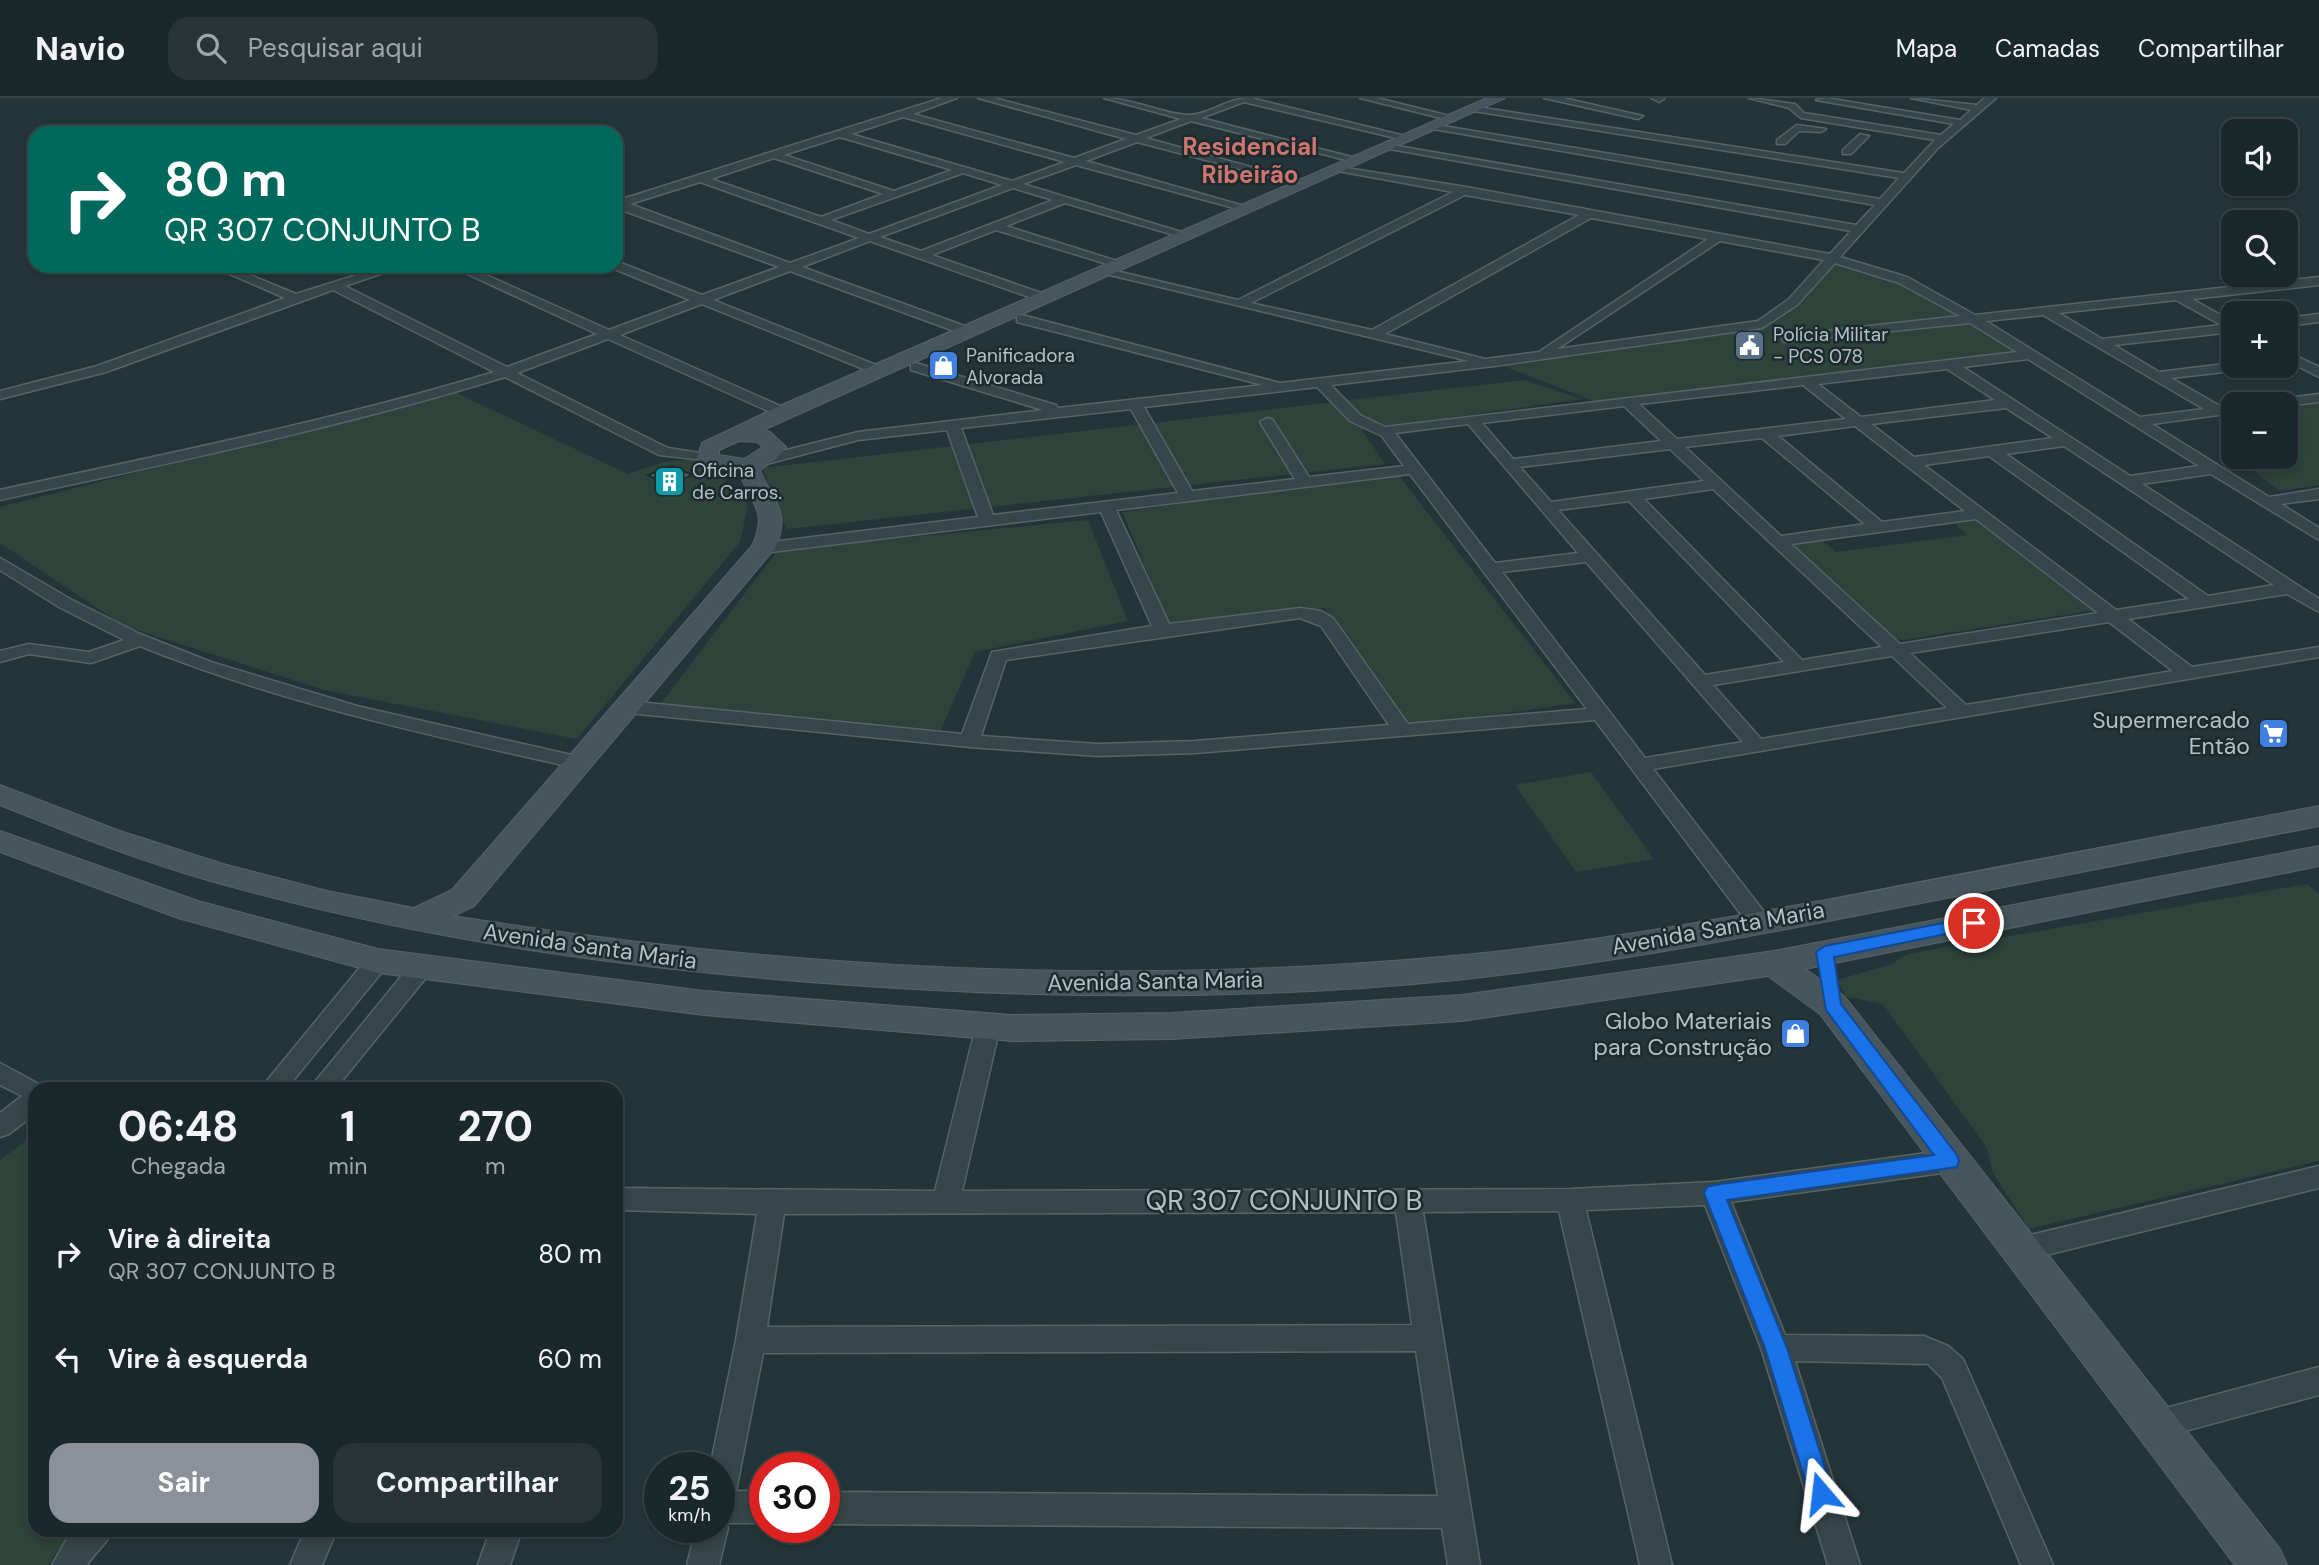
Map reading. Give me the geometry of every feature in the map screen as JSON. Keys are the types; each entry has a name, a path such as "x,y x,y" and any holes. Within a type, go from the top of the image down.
{"street":[{"path":"623,202 952,98"},
{"path":"983,98 1304,183"},
{"path":"1109,98 1190,118 1348,166 1831,258 1924,289 2319,535"},
{"path":"1365,98 1453,118"},
{"path":"1549,98 1638,116"},
{"path":"1754,98 1792,106 1801,115 1944,138"},
{"path":"1868,98 1908,103 1963,123"},
{"path":"335,286 664,452 717,455 812,447 858,436 1060,410 1494,362 1762,324 1793,302 1934,146 1991,98"},
{"path":"0,495 305,428 402,404 504,373 1241,99 1408,138"},
{"path":"717,455 736,435 782,412 1043,298 1116,270 1453,118 1475,103 1494,100"},
{"path":"1821,100 1980,108"},
{"path":"1475,103 1905,176"},
{"path":"903,114 1245,208"},
{"path":"1434,126 1884,203"},
{"path":"1781,142 1793,130 1802,127 1934,146"},
{"path":"841,134 1185,235"},
{"path":"1847,152 1864,136"},
{"path":"1390,146 1857,229"},
{"path":"774,155 892,194"},
{"path":"761,492 749,470 763,452 916,367 1022,318 1185,235 1348,166"},
{"path":"819,221 962,170"},
{"path":"699,178 1043,298"},
{"path":"1239,304 1466,190"},
{"path":"922,255 1063,200"},
{"path":"623,206 968,331"},
{"path":"1373,335 1591,213"},
{"path":"994,226 1116,270 1239,304 1494,362"},
{"path":"1539,356 1718,237"},
{"path":"623,268 876,370"},
{"path":"234,273 295,298"},
{"path":"0,395 47,385 152,354 295,298 376,273"},
{"path":"472,273 782,412"},
{"path":"1789,339 2319,281"},
{"path":"2176,295 2221,321"},
{"path":"2047,312 2157,376 2221,408"},
{"path":"1022,318 1285,386"},
{"path":"2298,321 2319,318"},
{"path":"2100,343 2221,329"},
{"path":"1387,433 1391,429 2029,355"},
{"path":"2298,357 2319,356"},
{"path":"2298,363 2319,373"},
{"path":"1951,365 2319,607"},
{"path":"916,367 1060,410"},
{"path":"2157,376 2221,368"},
{"path":"1320,382 1355,418 1387,433 1760,923"},
{"path":"1807,382 2189,674"},
{"path":"2298,401 2319,398"},
{"path":"1134,402 1186,495"},
{"path":"1629,403 1961,712"},
{"path":"1509,464 2010,403"},
{"path":"2136,422 2221,411"},
{"path":"1472,420 1756,746"},
{"path":"1267,422 1304,481"},
{"path":"952,425 987,520"},
{"path":"1766,433 1878,527"},
{"path":"736,435 763,452"},
{"path":"1911,462 2067,441"},
{"path":"1992,451 2204,601"},
{"path":"419,919 463,898 576,762 628,707 763,548 771,527 768,500 717,455"},
{"path":"763,548 1413,469"},
{"path":"2128,481 2213,469"},
{"path":"1547,507 1717,484"},
{"path":"2265,502 2319,494"},
{"path":"1633,496 1798,666"},
{"path":"1106,505 1163,630"},
{"path":"1778,541 1979,514"},
{"path":"1488,569 1590,556"},
{"path":"0,563 34,587 137,642 316,703 576,762"},
{"path":"1700,681 2290,588"},
{"path":"970,741 998,656 1163,630 1300,613 1315,615 1327,622 1403,731"},
{"path":"0,657 16,651 40,649 92,658 137,642"},
{"path":"1639,765 2319,652"},
{"path":"628,707 970,741 1098,750 1195,747 1600,714"},
{"name":"Avenida Santa Maria","path":"0,794 66,823 229,878 540,942 781,970 1042,984 1143,985 1316,978 1459,967 1760,923 2319,816"},
{"path":"2273,825 2316,857"},
{"path":"2215,836 2252,869"},
{"name":"Avenida Santa Maria","path":"0,841 189,910 378,961 704,1003 988,1026 1172,1026 1462,1008 1774,963 2316,857"},
{"path":"58,864 88,867 160,883 190,865"},
{"path":"189,910 212,887 229,878"},
{"path":"463,898 471,929"},
{"path":"1825,952 1832,1005"},
{"path":"278,1082 378,961"},
{"path":"1774,963 1832,1005 2018,1250 2264,1565"},
{"path":"704,1003 732,966"},
{"path":"327,1082 421,968"},
{"path":"762,1008 781,970"},
{"path":"946,1202 988,1026"},
{"path":"0,1073 28,1088"},
{"path":"0,1127 28,1105"},
{"name":"QR 307 CONJUNTO B","path":"623,1199 772,1203 1570,1200 1714,1193 1950,1161"},
{"path":"2018,1250 2319,1177"},
{"path":"1714,1193 1776,1348 1844,1565"},
{"path":"1406,1199 1464,1565"},
{"path":"1570,1200 1656,1565"},
{"path":"728,1452 751,1340 772,1203"},
{"path":"751,1340 1427,1338"},
{"path":"1776,1348 1924,1349 1938,1355 1953,1369 2037,1565"},
{"path":"2155,1425 2319,1381"},
{"path":"840,1508 1455,1512"},
{"path":"68,1565 88,1537"},
{"path":"306,1565 318,1537"},
{"path":"494,1565 504,1537"},
{"path":"703,1565 708,1543"}],"green space":[{"path":"1831,258 1896,279 2029,355 1604,405 1485,359 1762,323"},
{"path":"1524,380 1582,399 1362,430 1385,464 787,529 771,498 763,468"},
{"path":"444,387 628,474 663,462 702,458 748,505 740,542 577,739 324,690 124,626 0,543 0,507 297,432"},
{"path":"2319,403 2319,485 2280,491 2251,469 2298,469 2298,406"},
{"path":"1397,473 1575,703 1412,727 1325,608 1169,623 1122,512"},
{"path":"1978,519 2097,610 1903,640 1889,637 1791,545 1822,540 1836,552 1967,535 1954,523"},
{"path":"1088,520 1128,621 975,652 940,732 661,703 778,550"},
{"path":"1591,772 1654,859 1576,872 1515,785"},
{"path":"2307,884 2319,894 2319,1161 2029,1229 1993,1173 1987,1148 1883,1004 1847,997 1837,980 1892,964 1907,954"},
{"path":"28,1139 28,1537 67,1537 48,1565 0,1565 0,1160"}],"building":[{"name":"Oficina de Carros.","path":"672,466 692,475 668,486 648,475"}],"place":[{"name":"Polícia Militar - PCS 078","path":"1750,345"},
{"name":"Panificadora Alvorada","path":"943,366"},
{"name":"Oficina de Carros.","path":"669,481"},
{"name":"Supermercado Então","path":"2273,733"},
{"name":"Globo Materiais para Construção","path":"1795,1034"}],"district":[{"name":"Residencial Ribeirão","path":"1250,161"}],"route":[{"path":"1821,1493 1776,1348 1714,1193 1950,1161 1832,1005 1825,952 1974,923"}]}
